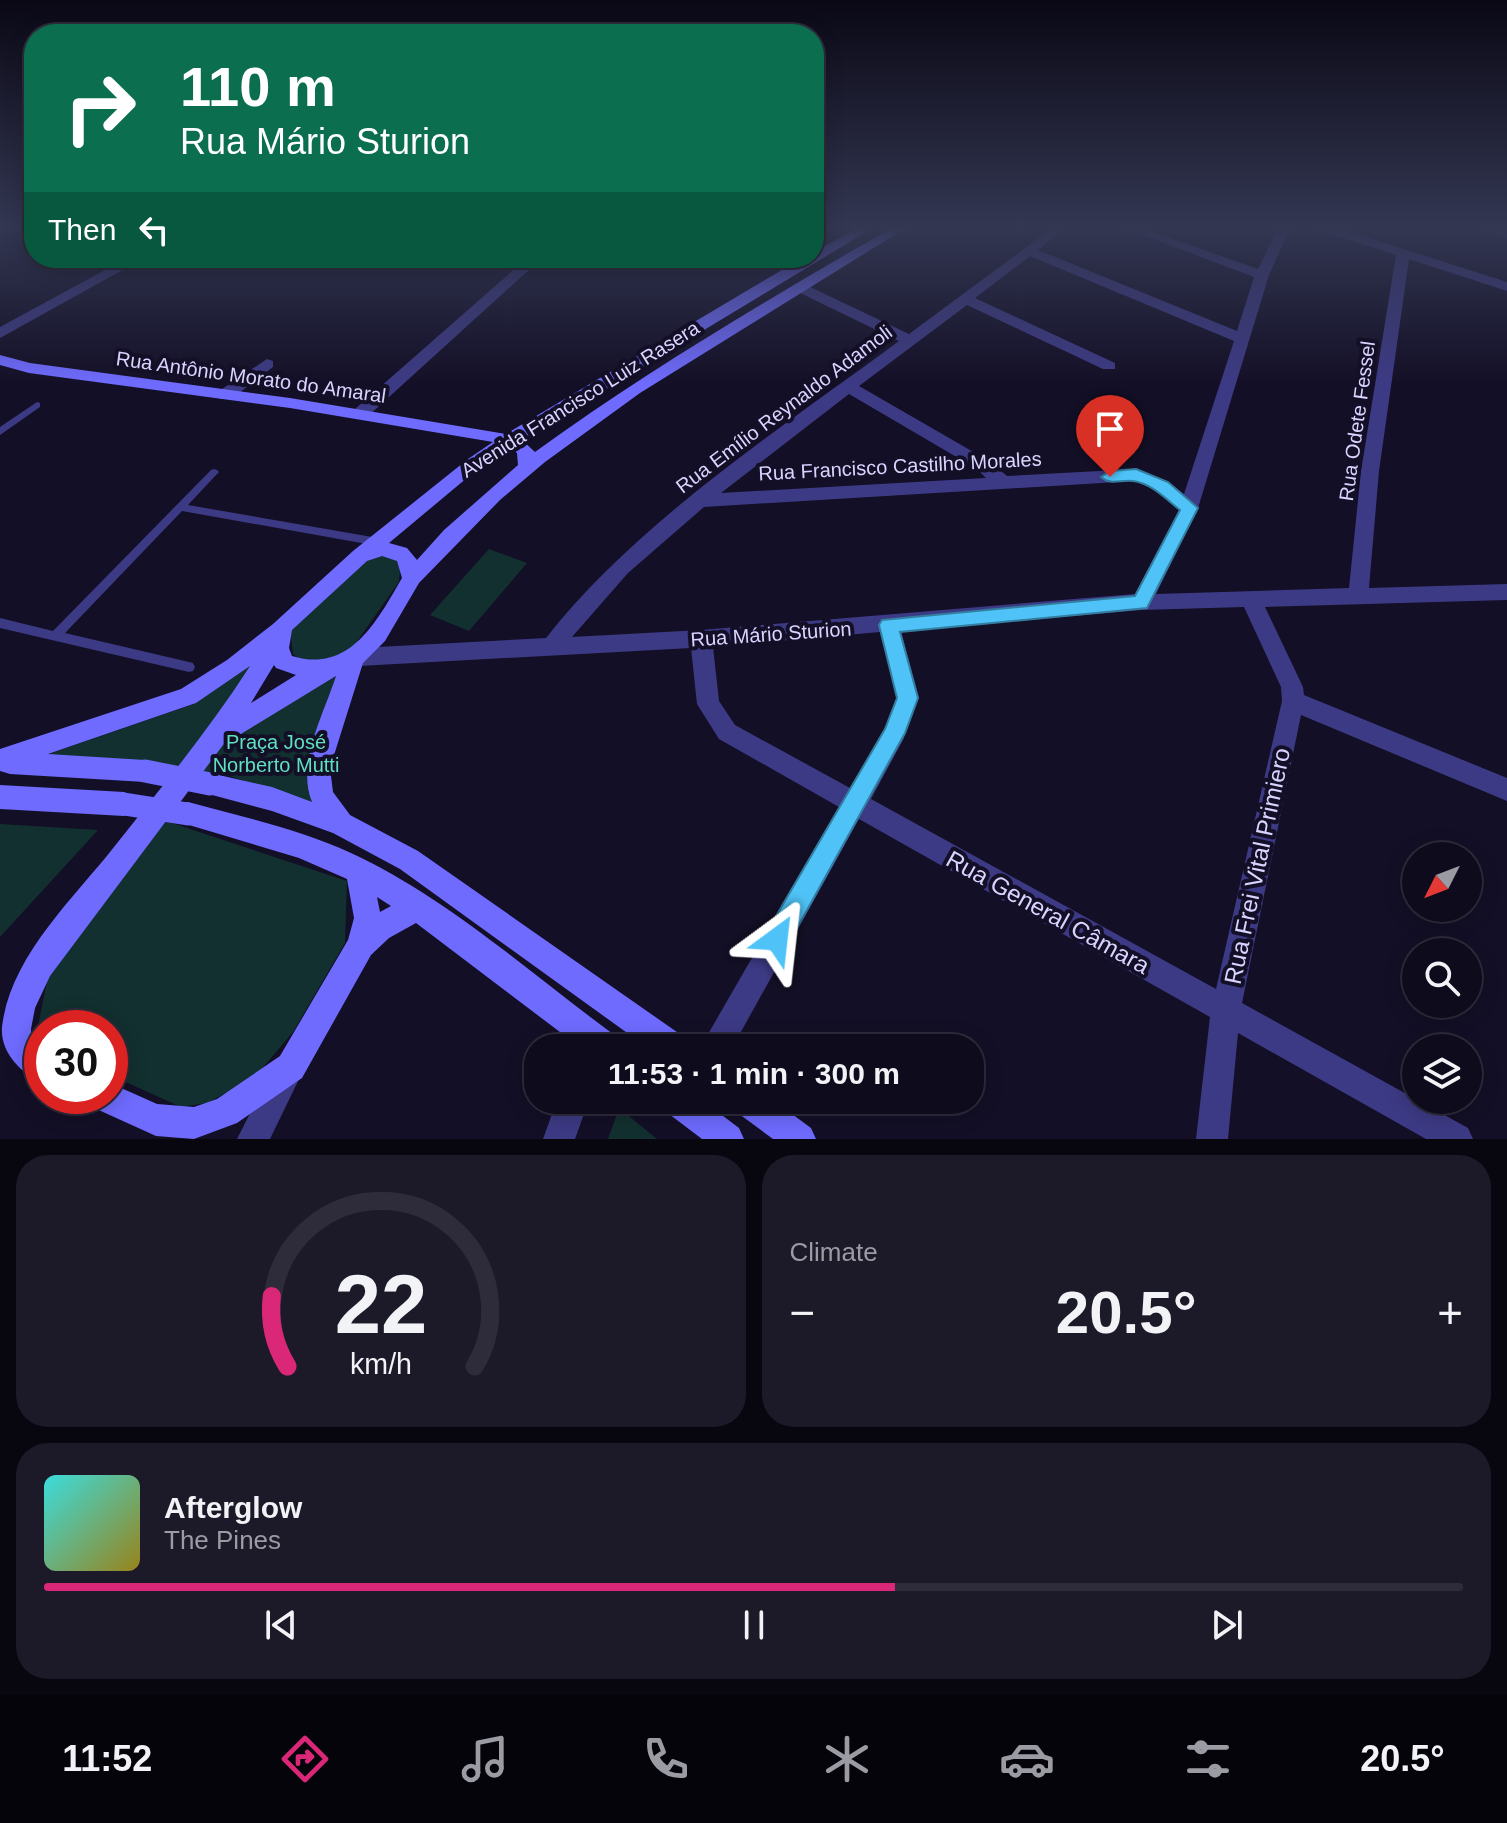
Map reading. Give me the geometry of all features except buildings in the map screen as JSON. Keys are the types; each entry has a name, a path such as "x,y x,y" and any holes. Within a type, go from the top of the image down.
{"street":[{"path":"2,334 99,279"},
{"path":"361,413 511,279"},
{"name":"Avenida Francisco Luiz Rasera","path":"0,762 188,696 235,666 280,631 360,556 474,463 776,279"},
{"path":"623,399 657,365 797,279"},
{"name":"Avenida Francisco Luiz Rasera","path":"356,660 378,633 412,578 448,535 526,469 623,399 815,279"},
{"name":"Rua Emílio Reynaldo Adamoli","path":"552,647 581,607 616,570 847,386 992,279"},
{"path":"1097,279 1242,339"},
{"path":"1141,602 1189,508 1261,279"},
{"name":"Rua Odete Fessel","path":"1358,596 1370,471 1399,279"},
{"path":"1483,279 1507,287"},
{"path":"801,288 910,340"},
{"path":"966,299 1109,366"},
{"name":"Rua Antônio Morato do Amaral","path":"0,360 29,368 361,413 466,436 509,440"},
{"path":"225,395 267,364"},
{"name":"Rua Antônio Morato do Amaral","path":"0,370 29,368"},
{"path":"847,386 983,465 1003,483"},
{"path":"466,436 477,453 474,463"},
{"path":"509,440 525,448 529,457 526,469"},
{"name":"Rua Francisco Castilho Morales","path":"700,501 1136,475 1162,486 1189,508"},
{"path":"360,556 381,549 396,549 404,554 410,564 412,578"},
{"name":"Rua Mário Sturion","path":"356,660 701,639 1141,602 1507,592"},
{"name":"Rua Frei Vital Primiero","path":"1212,1139 1225,1012 1293,701 1292,687 1252,601"},
{"path":"723,1034 895,733 908,698 889,625"},
{"path":"280,631 278,648 284,662 300,670 323,670"},
{"path":"24,1052 15,1032 22,999 46,958 213,740 263,665 280,631"},
{"name":"Rua Mário Sturion","path":"378,633 390,645 419,654"},
{"name":"Rua General Câmara","path":"701,639 708,704 727,732 1457,1139"},
{"path":"213,740 323,670 356,660"},
{"path":"341,824 324,802 317,786 318,768 356,660"},
{"path":"1293,701 1507,790"},
{"path":"0,762 145,771 272,799 341,824 409,860 653,1034"},
{"path":"0,797 124,804 188,814 282,840 359,872 416,908 582,1034"},
{"path":"253,1139 361,945 368,918 359,872"},
{"path":"361,945 379,928 416,908"},
{"path":"128,1107 156,1120 194,1123 226,1112 291,1067"},
{"path":"559,1139 568,1114"},
{"path":"695,1114 728,1139"},
{"path":"765,1114 800,1139"}],"lane":[{"path":"0,432 37,405"},
{"path":"56,635 214,472"},
{"path":"180,507 378,542"},
{"path":"0,623 189,667"}],"green space":[{"path":"489,549 527,563 469,631 430,615"},
{"path":"378,555 394,556 400,568 399,582 346,657 305,663 293,654 290,630 361,564"},
{"path":"259,653 249,675 180,768 46,755 194,704"},
{"name":"Praça José Norberto Mutti","path":"337,676 310,764 312,804 227,775 199,771 224,741"},
{"path":"163,820 347,881 345,943 293,1032 254,1078 207,1103 181,1107 128,1083 128,1010 41,1010 48,976"},
{"path":"0,824 98,830 0,937"},
{"path":"617,1114 626,1114 657,1139 608,1139"}],"route":[{"path":"777,939 895,733 908,698 889,625 1141,602 1189,508 1162,486 1136,475 1110,477"}]}
